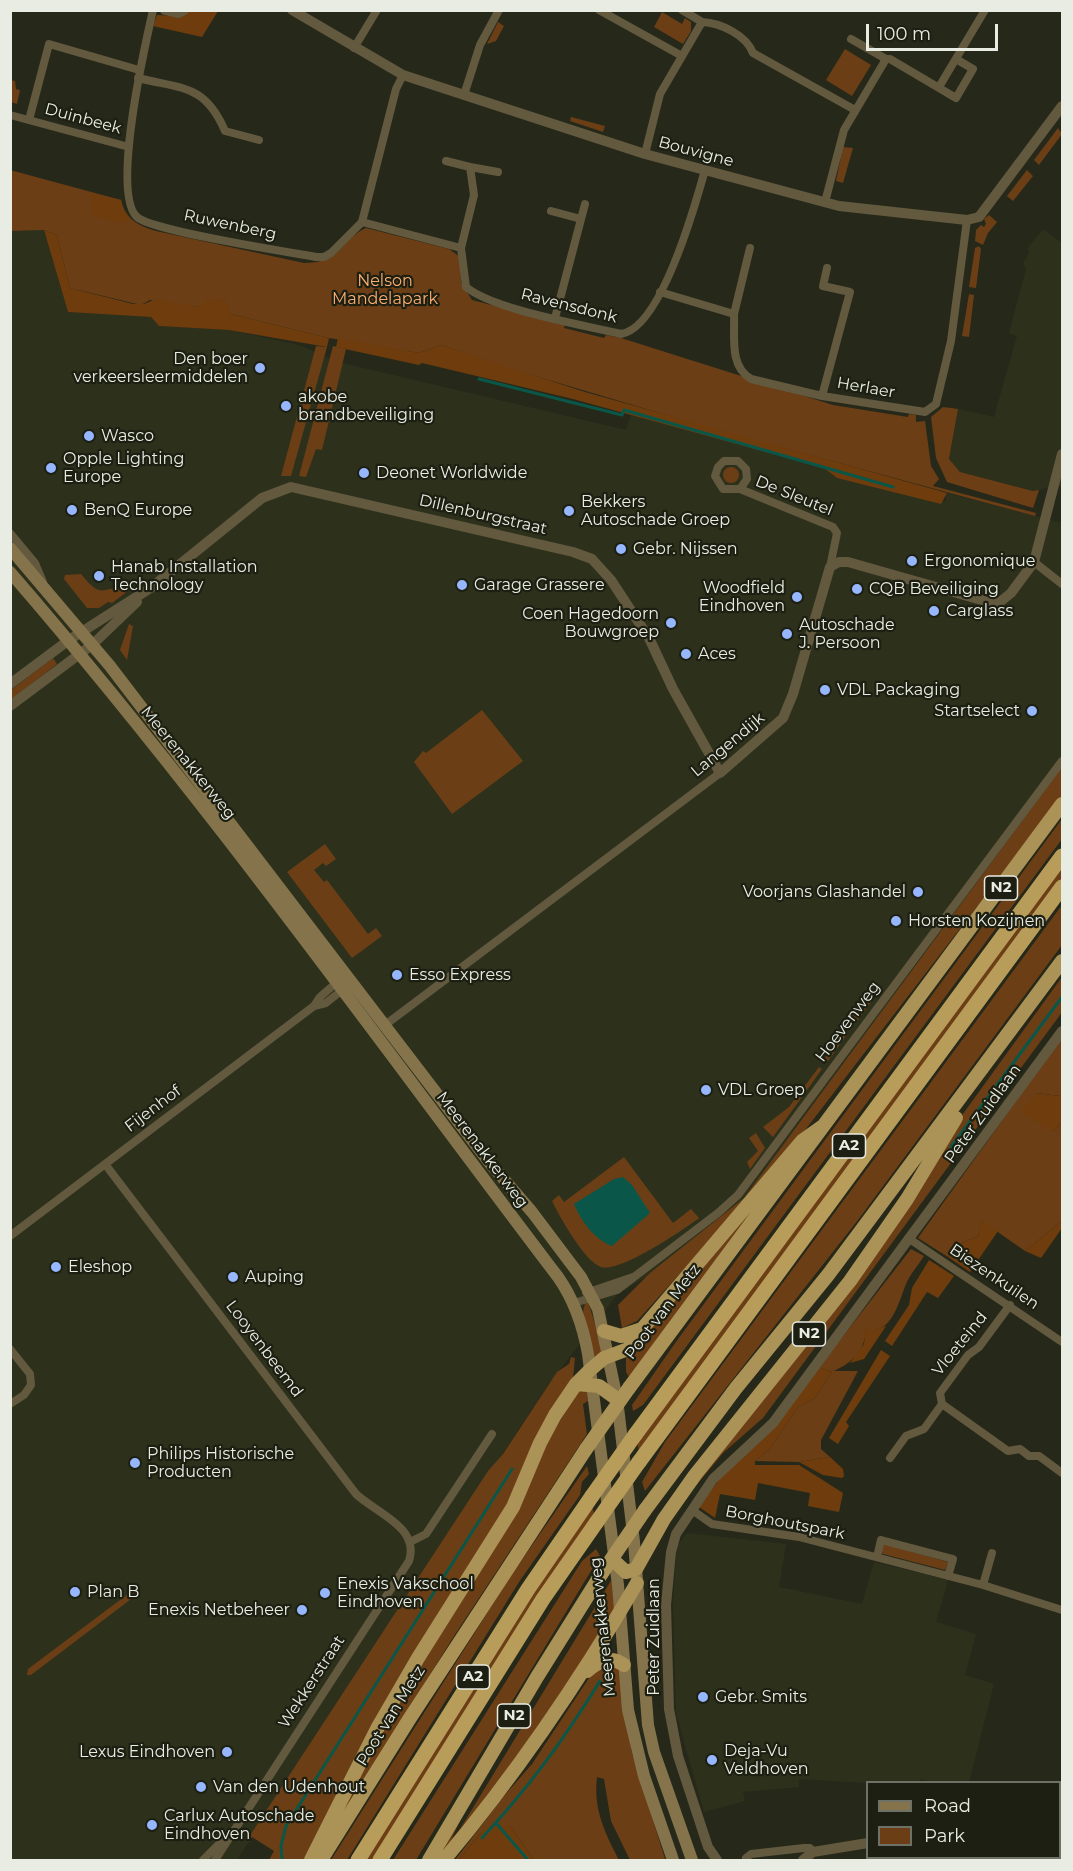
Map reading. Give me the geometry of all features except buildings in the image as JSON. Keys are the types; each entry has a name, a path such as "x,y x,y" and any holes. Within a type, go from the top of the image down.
{"highway":[{"name":"Poot van Metz","path":"321,1860 416,1708 586,1449 1062,804"},
{"name":"A2","path":"358,1860 528,1589 592,1496 1062,856"},
{"name":"A2","path":"380,1860 543,1599 596,1523 1062,887"},
{"name":"N2","path":"429,1860 537,1677 602,1573 645,1510 736,1388 828,1275 969,1089 1062,961"},
{"name":"N2","path":"637,1576 664,1519 694,1475 744,1410 831,1307 869,1254 951,1127 969,1089"},
{"name":"N2","path":"610,1356 628,1349 642,1329 802,1141 823,1126"},
{"path":"604,1331 621,1336 642,1329"},
{"path":"311,1860 378,1727 418,1658 513,1507 540,1443 576,1384 591,1377 610,1356"},
{"path":"591,1377 617,1399"},
{"path":"614,1562 626,1572 637,1576 621,1611"},
{"name":"N2","path":"444,1860 494,1802 579,1678 621,1611"},
{"name":"N2","path":"579,1678 604,1660 615,1660 624,1665"}],"main road":[{"name":"Meerenakkerweg","path":"10,548 93,644 489,1162 532,1212 591,1295 604,1331 617,1399 637,1576 648,1725 654,1752 692,1860"},
{"name":"Meerenakkerweg","path":"10,572 69,639 224,833 558,1277 574,1303 584,1331 591,1377 621,1611 624,1665 632,1728 649,1793 673,1860"}],"street":[{"name":"Ruwenberg","path":"153,10 139,74 129,147 131,210 141,220 229,241 316,257 331,253 362,222"},
{"path":"165,10 178,13 184,10"},
{"name":"Bouvigne","path":"292,10 402,75 645,154 825,202 967,220"},
{"path":"354,48 377,10"},
{"path":"599,10 682,56"},
{"path":"682,10 702,22 715,23 724,28 748,43 753,53 795,78 802,78 855,110"},
{"path":"939,87 985,10"},
{"path":"464,95 480,45 498,11"},
{"path":"645,154 660,94 702,22"},
{"path":"851,39 956,98 973,69 956,58"},
{"name":"Duinbeek","path":"29,120 49,44 139,74"},
{"path":"825,202 843,130 886,59"},
{"path":"139,74 197,93 216,109 225,131 259,140"},
{"path":"402,75 396,88 373,172 362,222 461,248"},
{"path":"967,220 979,217 986,210 1062,106"},
{"name":"Duinbeek","path":"10,115 129,147"},
{"path":"446,160 498,172"},
{"name":"Ravensdonk","path":"470,167 474,195 461,248 466,287 475,294 555,318 621,334 629,333 660,292 681,248 705,170"},
{"path":"555,318 585,204"},
{"path":"551,211 581,219"},
{"name":"Herlaer","path":"750,248 734,314 736,363 742,373 751,379 822,396 919,413 925,412 936,404 951,341 967,220"},
{"path":"822,396 850,292 823,286 827,268"},
{"path":"660,292 734,314"},
{"path":"830,567 839,562 848,562 985,601 1000,602 1011,593 1034,562 1062,454"},
{"name":"Dillenburgstraat","path":"10,706 81,654 152,587 262,498 291,487 573,552 592,560 611,580 649,638 673,689 720,773"},
{"name":"De Sleutel","path":"740,489 833,527 837,533 830,567"},
{"name":"Meerenakkerweg","path":"10,533 35,563 48,592"},
{"path":"1034,562 1062,584"},
{"name":"Langendijk","path":"385,1025 720,773 783,718 793,694 830,567"},
{"name":"Dillenburgstraat","path":"10,684 69,639 152,587"},
{"name":"Hoevenweg","path":"574,1303 591,1295 617,1290 718,1214 738,1195 1062,761"},
{"name":"Fijenhof","path":"10,1236 314,1006 320,997 338,987"},
{"name":"Peter Zuidlaan","path":"717,1860 708,1847 678,1756 669,1709 666,1605 670,1562 676,1534 725,1467 773,1423 891,1265 900,1259 928,1215 1062,1031"},
{"name":"Looyenbeemd","path":"105,1164 356,1494 369,1507 399,1526 410,1542"},
{"name":"Biezenkuilen","path":"911,1240 1062,1341"},
{"name":"Vloeteind","path":"1010,1305 979,1347 968,1354 940,1393 942,1404 1008,1451 1020,1449 1029,1456 1039,1456 1062,1473"},
{"path":"10,1349 30,1374 31,1385 10,1404"},
{"name":"Vloeteind","path":"890,1458 906,1436 924,1429 942,1404"},
{"path":"410,1542 426,1534 492,1434"},
{"name":"Borghoutspark","path":"692,1510 712,1524 799,1537 983,1585 1062,1610"},
{"path":"876,1557 881,1540 953,1559 948,1576"},
{"name":"Wekkerstraat","path":"215,1860 232,1830 409,1561 410,1542"},
{"path":"983,1585 992,1553"},
{"name":"Wekkerstraat","path":"203,1860 232,1830"},
{"path":"807,1858 866,1843"},
{"path":"746,1858 751,1854 810,1848 807,1858"}],"shaded area":[{"path":"190,11 218,11 202,37 153,26 157,15 180,16"},
{"path":"91,193 121,200 123,209 130,219 121,223 92,216"},
{"path":"1043,229 1062,243 1062,487 1055,485 1034,491 960,472 949,459 958,409 994,417 1017,336 1009,333 1026,269 1023,263 1030,252 1027,249"},
{"path":"44,230 68,312 151,317 159,326 229,330 299,345 338,362 626,430 631,415 824,468 837,478 945,502 947,493 1062,523 1062,772 744,1205 667,1264 617,1295 545,1389 237,1860 11,1860 11,231"},
{"path":"44,230 57,235 70,288 133,304 144,304 156,299 199,307 208,298 227,301 230,314 329,338 327,347 229,330 159,326 151,317 68,312"},
{"path":"338,338 419,353 441,345 585,392 947,493 941,504 837,478 824,468 573,399 422,363 419,365 336,347"},
{"path":"1062,1087 1062,1123 1053,1132 1020,1112 1036,1093 1060,1096"},
{"path":"982,1220 998,1231 970,1272 948,1257 960,1244 978,1236"},
{"path":"1062,1221 1062,1228 1041,1258 1025,1251"},
{"path":"929,1260 954,1276 938,1298 927,1292 892,1346 885,1341 909,1305 912,1288"},
{"path":"886,1326 864,1359 850,1363 864,1344 866,1328 875,1330"},
{"path":"881,1350 890,1356 846,1422 849,1426 838,1444 829,1438"},
{"path":"819,1367 832,1372 815,1398 798,1407 769,1450 755,1461 755,1465 799,1465 843,1493 839,1512 808,1506 810,1493 758,1483 755,1500 720,1494 715,1518 699,1507 721,1477 768,1434"},
{"path":"830,1457 843,1469 842,1478 823,1475 799,1462"},
{"path":"687,1533 786,1544 779,1587 862,1604 874,1562 948,1580 936,1622 976,1634 965,1675 994,1684 969,1781 921,1779 920,1781 866,1781 866,1783 799,1779 799,1787 743,1792 745,1801 704,1812 676,1713 673,1601 677,1546"},
{"path":"493,1824 511,1827 534,1860 458,1860 481,1833"}],"green space":[{"path":"662,12 682,24 685,18 691,22 691,31 683,44 654,27"},
{"path":"498,22 504,26 496,41 487,44"},
{"path":"845,49 871,65 852,96 826,80"},
{"path":"10,80 15,81 16,89 20,90 17,104 11,102"},
{"path":"571,117 605,126 603,132 570,121"},
{"path":"1058,128 1062,134 1039,165 1034,160"},
{"path":"843,147 853,148 843,183 836,181"},
{"name":"Nelson Mandelapark","path":"10,170 121,200 129,217 144,227 156,231 304,263 326,259 366,228 449,249 460,257 461,283 472,300 565,324 564,328 604,338 606,335 621,338 833,405 908,417 909,414 916,415 916,422 925,421 931,466 939,479 933,486 1036,513 1035,516 717,430 505,367 441,345 419,353 329,338 230,314 226,301 209,299 199,307 150,300 141,305 70,288 57,235 44,230 11,231"},
{"path":"1027,170 1033,176 1013,201 1007,196"},
{"path":"989,215 997,222 988,233 983,245 975,241 976,230 981,225 984,227 986,224 984,219"},
{"path":"979,246 981,249 976,288 969,287 975,248"},
{"path":"969,294 974,295 969,337 962,336"},
{"path":"316,346 327,347 291,476 281,476"},
{"path":"333,346 346,349 322,450 316,449 306,477 299,476"},
{"path":"943,407 958,409 949,459 960,472 1033,491 1039,490 1033,508 947,482 936,458 931,417"},
{"path":"731,467 739,475 731,483 723,475"},
{"path":"81,574 99,590 132,588 112,603 108,602 99,608 87,608 64,579 65,575"},
{"path":"129,624 133,626 127,660 120,650"},
{"path":"53,658 57,664 11,700 11,690"},
{"path":"482,710 523,761 452,814 414,762 423,751 426,753"},
{"path":"1062,767 1062,796 779,1164 637,1321 622,1328 618,1305 650,1273 744,1198"},
{"path":"1062,819 1062,839 643,1405 633,1411 632,1405 678,1339"},
{"path":"325,844 336,859 326,866 323,863 314,870 324,882 327,880 368,934 376,928 382,936 352,958 287,872"},
{"path":"1062,866 1062,879 639,1453 637,1441"},
{"path":"1062,905 1062,945 858,1220 645,1491 642,1482 665,1442"},
{"path":"1062,977 1060,1015 763,1418 723,1453 680,1505"},
{"path":"867,995 872,1001 855,1024 849,1019"},
{"path":"845,1031 848,1033 828,1061 825,1058"},
{"path":"1062,1037 1061,1096 1036,1093 1053,1132 1062,1123 1062,1221 1025,1251 982,1221 978,1236 960,1244 948,1257 918,1238"},
{"path":"819,1067 822,1069 773,1137 763,1127 789,1107"},
{"path":"756,1133 765,1148 750,1169 747,1162 758,1151 749,1138"},
{"path":"624,1157 673,1223 691,1209 699,1218 666,1240 622,1264 601,1267 580,1248 552,1201 559,1195 564,1202"},
{"path":"784,1168 629,1377 626,1372 626,1355"},
{"path":"911,1249 924,1256 908,1281 893,1316 882,1328 866,1329 863,1344 857,1355 834,1371 858,1371 821,1440 821,1449 830,1457 799,1462 755,1461 769,1450 798,1407 815,1398 832,1372 819,1367"},
{"path":"588,1302 604,1353 594,1358 583,1313 585,1303"},
{"path":"571,1357 575,1358 573,1378 551,1409 504,1511 305,1860 269,1860 274,1851 252,1837 249,1842 247,1840 488,1471 503,1454 557,1372 569,1364"},
{"path":"587,1389 588,1401 583,1404 587,1434 456,1633 321,1849 381,1727 575,1395 580,1390"},
{"path":"587,1466 589,1474 582,1482 580,1495 519,1582 347,1860 331,1860 510,1577"},
{"path":"592,1507 594,1513 374,1860 365,1860 498,1646"},
{"path":"885,1544 948,1562 945,1570 883,1554 881,1550"},
{"path":"596,1549 600,1556 416,1860 393,1860 582,1561"},
{"path":"612,1579 617,1609 496,1796 442,1860 434,1860 463,1814 451,1840 460,1829"},
{"path":"136,1588 139,1593 31,1675 27,1675 28,1669"},
{"path":"606,1663 618,1669 620,1673 632,1753 665,1859 630,1860 611,1821 604,1779 597,1777 599,1810 605,1830 619,1860 534,1860 511,1827 481,1833 458,1860 455,1860 504,1796 532,1764 593,1672"}],"water":[{"path":"623,1177 632,1185 650,1213 612,1246 589,1229 574,1204 614,1179"}],"waterway":[{"path":"479,379 622,415 624,410 893,487"},
{"path":"951,1147 1062,997"},
{"path":"282,1860 281,1846 286,1826 512,1469"},
{"path":"482,1838 545,1763 600,1681"},
{"path":"496,1823 528,1860"}],"place":[{"name":"Den boer verkeersleermiddelen","path":"260,368"},
{"name":"akobe brandbeveiliging","path":"286,406"},
{"name":"Wasco","path":"89,436"},
{"name":"Opple Lighting Europe","path":"51,468"},
{"name":"Deonet Worldwide","path":"364,473"},
{"name":"BenQ Europe","path":"72,510"},
{"name":"Bekkers Autoschade Groep","path":"569,511"},
{"name":"Gebr. Nijssen","path":"621,549"},
{"name":"Ergonomique","path":"912,561"},
{"name":"Hanab Installation Technology","path":"99,576"},
{"name":"Garage Grassere","path":"462,585"},
{"name":"CQB Beveiliging","path":"857,589"},
{"name":"Woodfield Eindhoven","path":"797,597"},
{"name":"Carglass","path":"934,611"},
{"name":"Coen Hagedoorn Bouwgroep","path":"671,623"},
{"name":"Autoschade J. Persoon","path":"787,634"},
{"name":"Aces","path":"686,654"},
{"name":"VDL Packaging","path":"825,690"},
{"name":"Startselect","path":"1032,711"},
{"name":"Voorjans Glashandel","path":"918,892"},
{"name":"Horsten Kozijnen","path":"896,921"},
{"name":"Esso Express","path":"397,975"},
{"name":"VDL Groep","path":"706,1090"},
{"name":"Eleshop","path":"56,1267"},
{"name":"Auping","path":"233,1277"},
{"name":"Philips Historische Producten","path":"135,1463"},
{"name":"Plan B","path":"75,1592"},
{"name":"Enexis Vakschool Eindhoven","path":"325,1593"},
{"name":"Enexis Netbeheer","path":"302,1610"},
{"name":"Gebr. Smits","path":"703,1697"},
{"name":"Lexus Eindhoven","path":"227,1752"},
{"name":"Deja-Vu Veldhoven","path":"712,1760"},
{"name":"Van den Udenhout","path":"201,1787"},
{"name":"Carlux Autoschade Eindhoven","path":"152,1825"}]}
